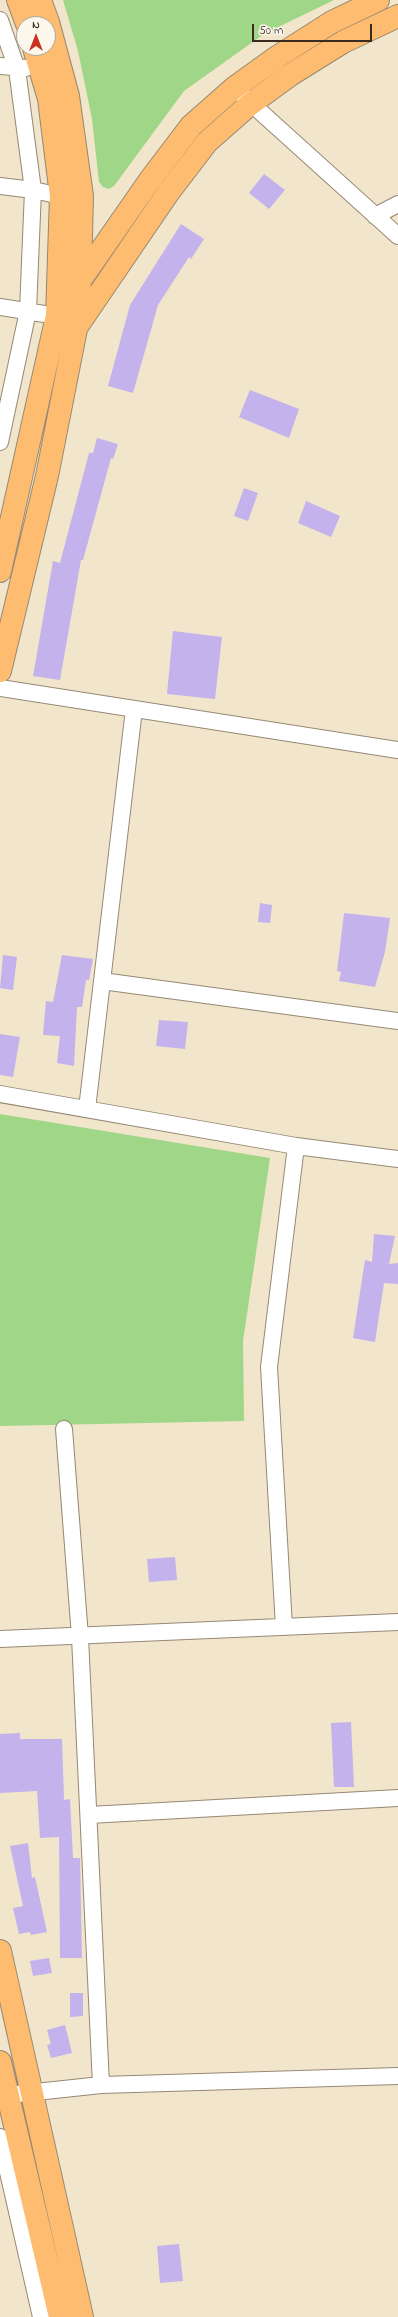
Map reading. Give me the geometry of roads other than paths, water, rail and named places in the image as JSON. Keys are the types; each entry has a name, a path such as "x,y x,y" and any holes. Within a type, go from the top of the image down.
{"main road":[{"path":"18,0 24,16"},
{"path":"1,561 57,316 61,196 44,60 48,22 40,0"},
{"path":"57,316 150,180 191,126 234,88 277,57 332,22 378,0"},
{"path":"76,328 168,193 207,142 252,103 290,75 344,42 398,16"},
{"path":"0,671 25,561 47,476 76,328 80,281 82,196 68,96 44,60"},
{"path":"0,1951 82,2317"},
{"path":"0,2062 4,2098 38,2218 60,2317"},
{"path":"38,2218 60,2214"}],"street":[{"path":"0,20 17,68 33,190 28,311 3,416 0,442"},
{"path":"0,66 17,68 44,60"},
{"path":"234,88 398,236"},
{"path":"0,186 33,190 61,196 82,196"},
{"path":"375,216 398,204"},
{"path":"0,307 57,316"},
{"path":"1,561 25,561"},
{"path":"0,688 398,750"},
{"path":"87,1109 134,709"},
{"path":"102,981 398,1021"},
{"path":"0,1094 296,1146 398,1159"},
{"path":"284,1627 269,1367 296,1146"},
{"path":"64,1429 80,1637 101,2085"},
{"path":"0,1639 80,1637 398,1622"},
{"path":"89,1814 398,1798"},
{"path":"4,2098 32,2093 101,2085 398,2076"},
{"path":"0,2137 41,2317"}]}
